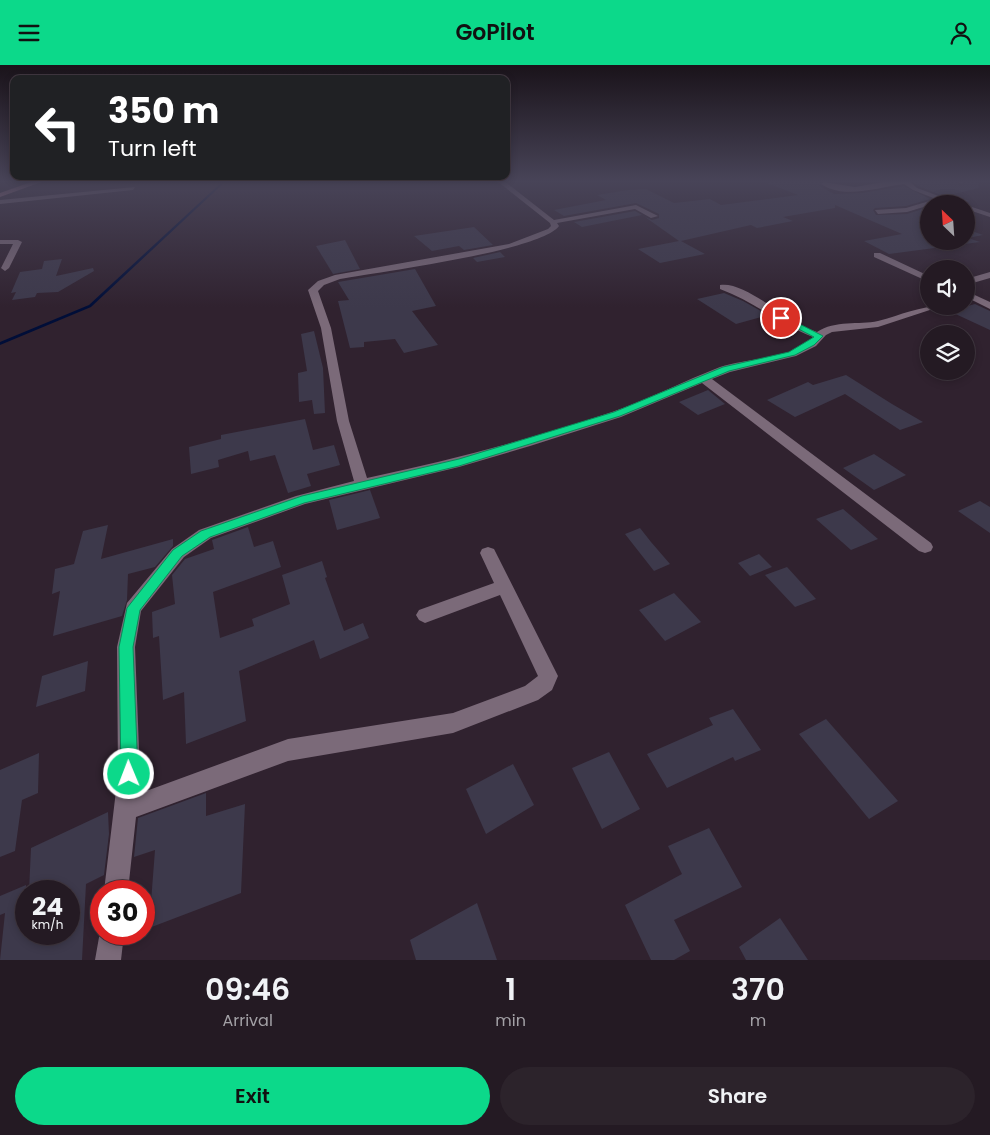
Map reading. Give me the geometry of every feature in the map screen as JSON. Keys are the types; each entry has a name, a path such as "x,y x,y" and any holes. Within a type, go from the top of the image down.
{"street":[{"path":"362,484 342,421 326,328 313,290 321,283 338,277 511,246 551,231 555,226 554,223"},
{"path":"0,242 18,242 2,268 5,271 0,279"},
{"path":"877,255 920,275"},
{"path":"975,279 990,275"},
{"path":"723,287 747,296 794,326 819,336"},
{"path":"975,297 990,306"},
{"path":"117,880 129,774 126,647 133,608 178,553 206,534 302,499 459,462 534,441 617,414 672,393 703,377 763,359 792,354 812,344 819,336 830,329 878,324 920,311"},
{"path":"703,377 925,547"},
{"path":"125,810 288,750 453,723 531,693 545,683 548,676 488,553"},
{"path":"425,615 504,586"},
{"path":"108,960 110,945"}],"building":[{"path":"575,223 603,223 582,227"},
{"path":"653,223 784,223 757,228 751,225 681,241 705,254 660,263 638,249 679,241"},
{"path":"876,223 920,223 920,250 889,254 864,241 902,234"},
{"path":"474,227 493,245 464,250 459,246 432,251 414,236"},
{"path":"975,232 983,235 975,237"},
{"path":"345,240 360,269 333,274 316,246"},
{"path":"500,252 505,257 477,262 473,258"},
{"path":"62,259 56,276 93,268 94,271 58,292 37,293 35,297 12,300 16,292 11,293 20,272 42,269 44,261"},
{"path":"415,269 436,306 412,311 438,345 404,353 395,339 364,342 364,347 350,348 338,301 349,300 338,282"},
{"path":"724,293 768,315 736,324 697,299"},
{"path":"975,304 990,311 990,330 958,315 975,315"},
{"path":"314,331 323,368 325,413 314,414 312,400 299,402 298,373 307,371 301,334"},
{"path":"846,375 923,422 900,430 845,394 795,417 767,400 808,382 813,385"},
{"path":"708,390 725,404 698,415 679,402"},
{"path":"305,419 313,450 334,445 340,465 307,474 311,486 288,493 275,455 250,461 248,451 218,460 219,467 191,474 189,447 221,439 221,435"},
{"path":"874,454 906,475 874,490 843,468"},
{"path":"370,490 380,518 337,530 329,500"},
{"path":"980,501 990,507 990,533 958,511"},
{"path":"843,509 878,539 851,550 816,519"},
{"path":"108,525 101,559 173,539 173,546 155,567 128,574 127,600 122,616 53,636 60,591 52,594 55,569 74,564 83,531"},
{"path":"248,527 254,547 273,541 281,567 213,592 220,638 254,626 252,619 290,604 282,575 322,561 327,577 325,578 344,631 363,623 369,638 320,659 314,640 239,671 246,721 186,744 184,692 163,700 159,636 153,638 152,612 175,604 172,575 185,559 214,549 212,540"},
{"path":"640,528 670,564 654,571 625,534"},
{"path":"759,554 772,567 750,576 738,563"},
{"path":"787,567 816,599 795,607 765,575"},
{"path":"674,593 701,622 665,641 639,610"},
{"path":"88,661 85,691 36,707 42,676"},
{"path":"733,709 761,750 735,761 733,757 667,788 647,754 713,725 709,718"},
{"path":"826,719 898,801 869,819 799,734"},
{"path":"609,752 640,809 602,829 572,768"},
{"path":"39,753 38,793 22,800 15,851 0,857 0,770"},
{"path":"513,764 534,805 486,834 466,789"},
{"path":"206,793 206,816 245,804 241,893 155,926 155,880 153,880 155,850 134,857 138,818"},
{"path":"108,812 109,834 104,875 90,880 86,884 82,960 0,960 5,913 0,915 0,896 15,890 15,945 80,945 80,880 30,880 31,848"},
{"path":"709,828 742,887 674,920 690,951 674,960 651,960 625,905 682,874 668,846"},
{"path":"477,903 497,960 416,960 410,940"},
{"path":"780,918 808,960 746,960 739,947"}],"waterway":[{"path":"0,344 90,306 180,223"}],"route":[{"path":"129,774 126,647 133,608 178,553 206,534 302,499 459,462 617,414 672,393 703,377 726,369 763,359 792,354 812,344 819,336 794,326 781,318"}]}
